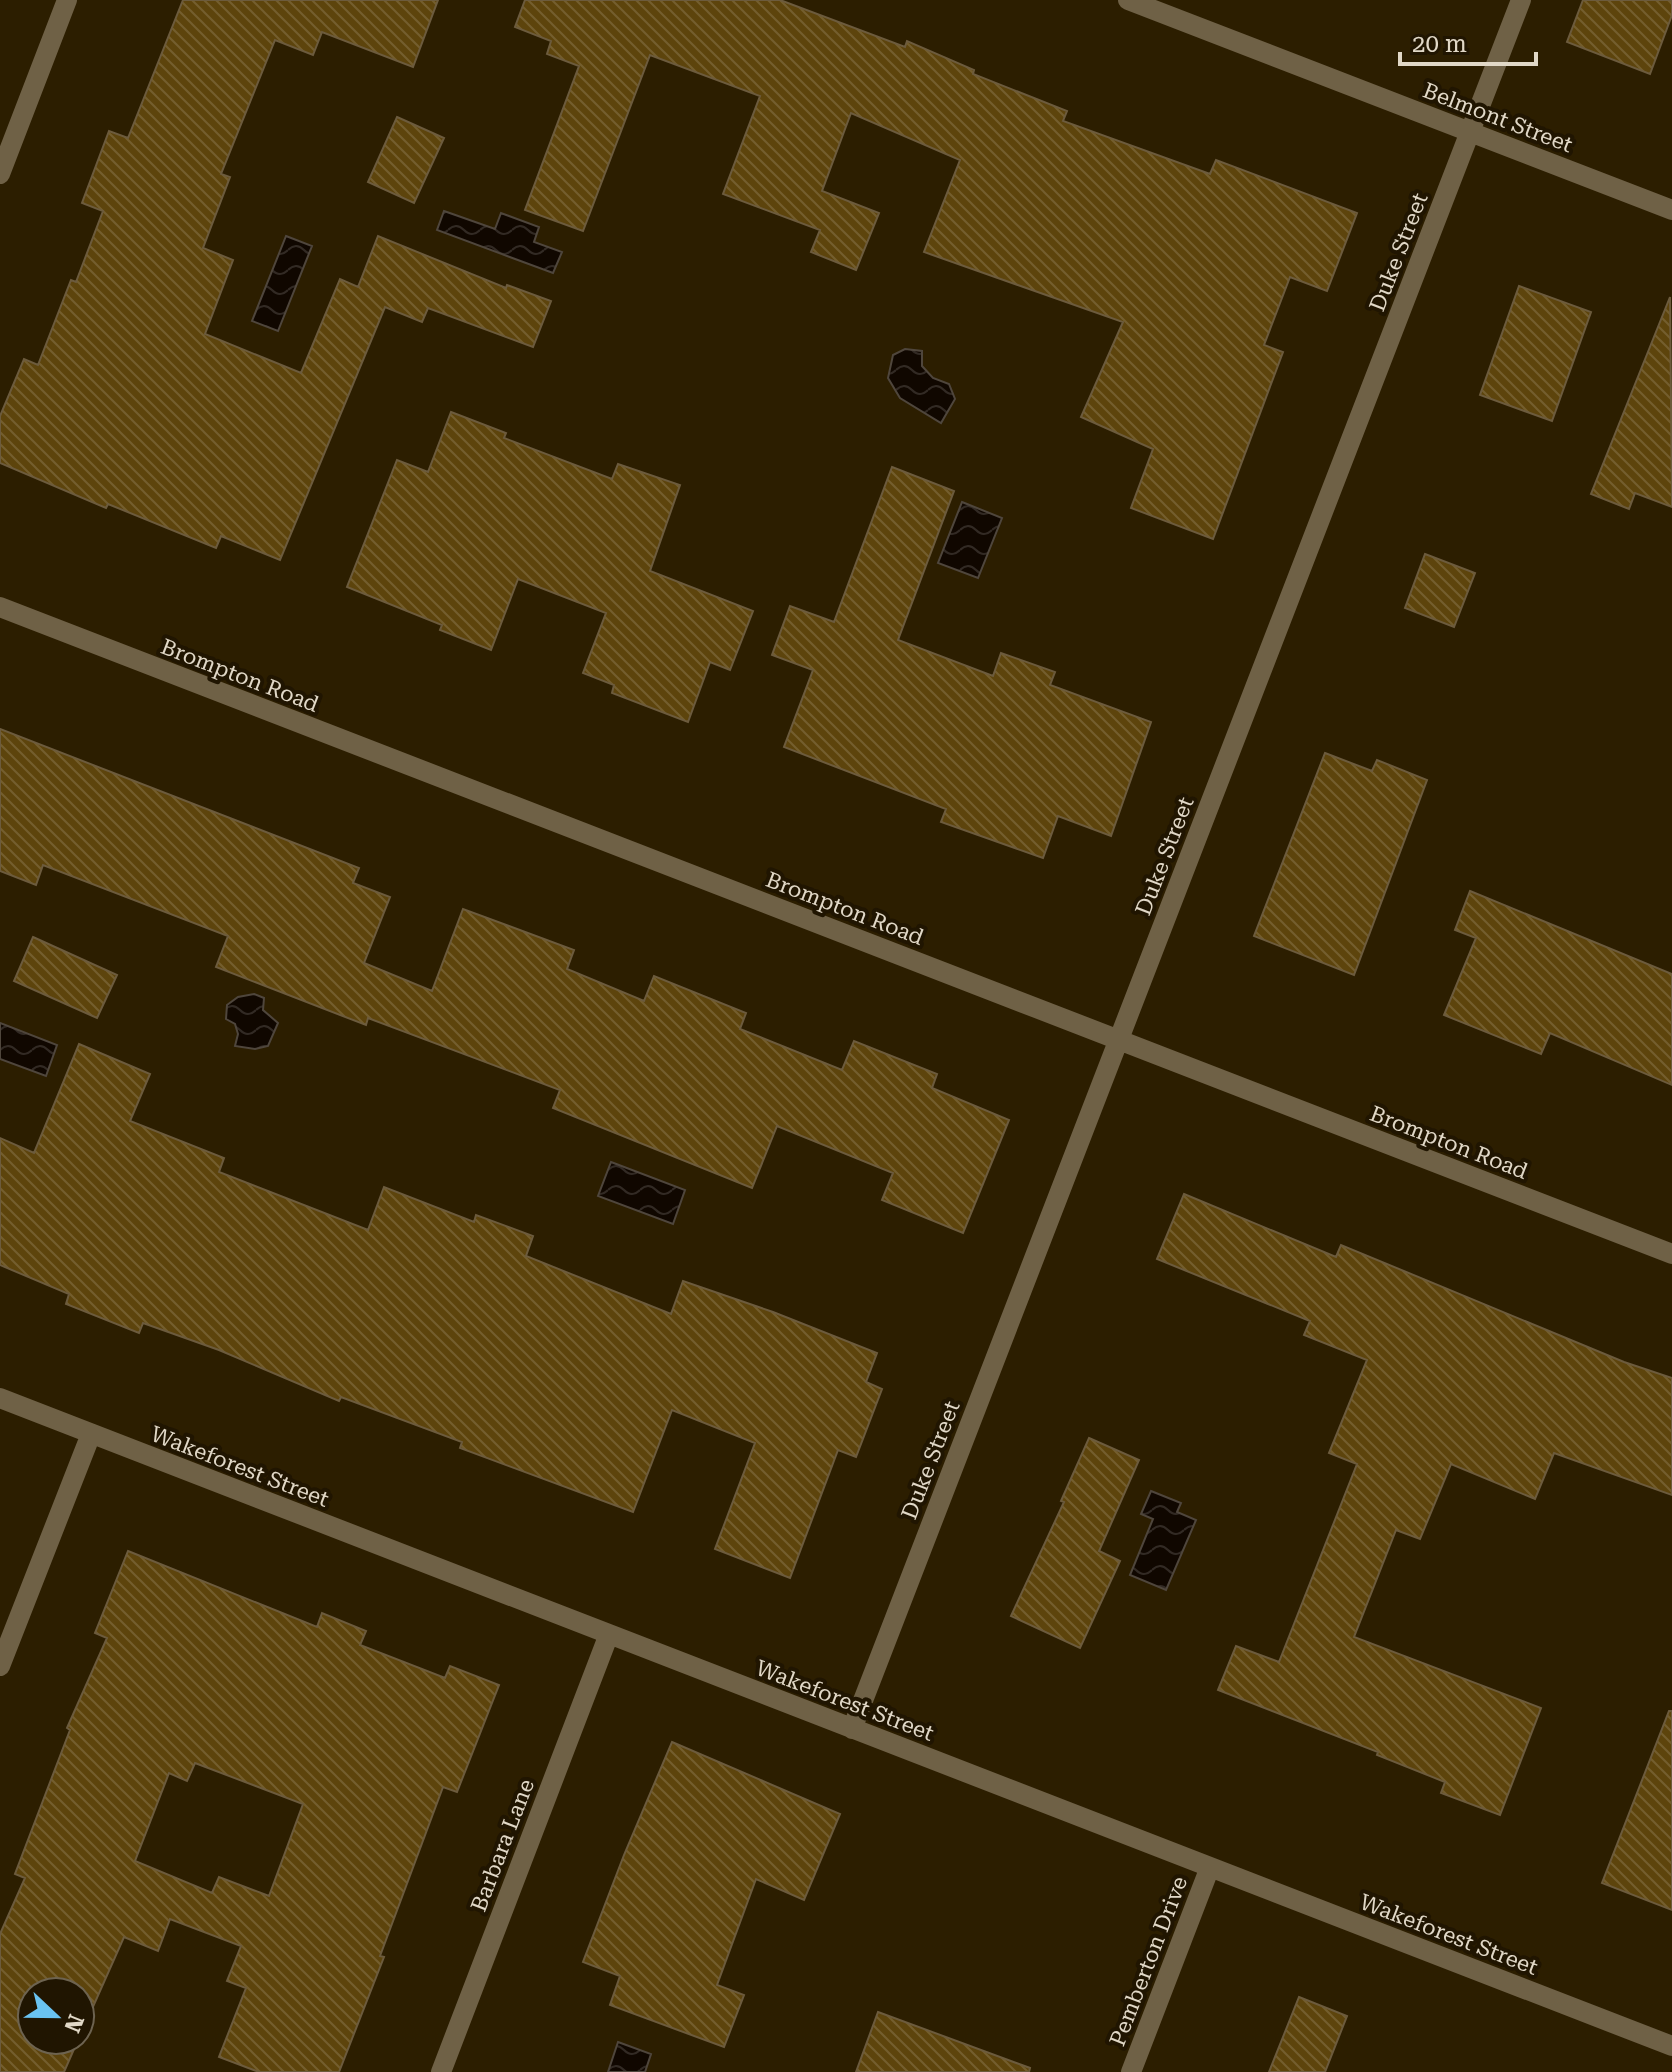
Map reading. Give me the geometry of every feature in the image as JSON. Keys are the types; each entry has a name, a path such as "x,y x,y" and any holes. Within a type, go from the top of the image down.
{"street":[{"path":"0,174 67,0"},
{"name":"Belmont Street","path":"1128,0 1672,210"},
{"name":"Duke Street","path":"852,1729 1521,0"},
{"name":"Brompton Road","path":"0,607 1672,1254"},
{"name":"Wakeforest Street","path":"0,1398 1672,2046"},
{"path":"0,1666 91,1434"},
{"name":"Barbara Lane","path":"441,2072 609,1634"},
{"name":"Pemberton Drive","path":"1131,2072 1210,1867"}],"water":[{"path":"444,211 495,229 501,213 539,227 534,242 562,252 553,273 437,230"},
{"path":"286,236 312,246 278,331 252,321"},
{"path":"905,349 922,351 922,366 933,378 949,384 955,399 941,423 900,398 888,378 893,355"},
{"path":"962,502 1002,518 978,578 938,563"},
{"path":"254,994 264,998 263,1010 278,1023 268,1046 255,1049 235,1046 238,1034 235,1024 226,1019 227,1005 238,997"},
{"path":"0,1023 57,1045 46,1076 0,1059"},
{"path":"611,1162 685,1190 673,1224 598,1196"},
{"path":"1151,1491 1181,1503 1177,1512 1196,1520 1166,1590 1130,1575 1153,1519 1141,1514"},
{"path":"618,2042 651,2054 645,2072 608,2072"}],"building":[{"path":"183,0 438,0 413,67 322,32 313,55 275,40 221,174 230,177 203,248 233,260 205,334 301,373 340,279 358,287 378,236 506,288 507,285 551,301 533,347 428,308 422,322 385,307 280,560 221,536 216,548 108,504 106,508 0,463 0,416 24,359 38,365 71,280 76,282 103,211 82,203 109,131 128,138"},
{"path":"525,0 780,0 905,47 907,41 974,70 973,74 1067,111 1063,121 1210,174 1216,160 1357,213 1327,291 1290,277 1264,345 1283,352 1213,539 1131,508 1153,449 1081,417 1123,322 924,252 960,160 851,113 822,191 879,213 856,270 811,252 820,230 723,194 760,96 650,55 583,231 525,210 579,66 547,54 551,41 515,27"},
{"path":"1583,0 1672,0 1672,15 1650,74 1567,42"},
{"path":"397,117 444,138 414,203 368,182"},
{"path":"1519,286 1591,312 1552,421 1480,395"},
{"path":"1670,297 1672,507 1635,493 1629,509 1591,494"},
{"path":"451,412 506,433 504,438 612,479 618,464 680,485 650,571 753,611 730,670 710,662 688,722 612,693 614,685 583,673 606,613 518,579 491,650 440,630 442,625 347,587 397,460 428,472"},
{"path":"892,467 954,491 898,640 993,676 1001,653 1055,672 1050,685 1151,722 1111,836 1058,816 1043,858 941,822 946,809 784,747 813,670 772,655 790,606 834,622"},
{"path":"1425,554 1475,573 1454,627 1405,608"},
{"path":"0,729 359,868 353,883 390,897 364,963 432,991 463,909 574,950 567,969 644,1001 654,976 746,1013 740,1029 842,1070 854,1041 937,1074 932,1088 1009,1120 963,1233 882,1200 893,1173 777,1126 752,1188 553,1108 560,1090 368,1018 366,1025 216,967 228,936 43,865 36,885 0,871"},
{"path":"1325,753 1372,771 1377,760 1427,780 1354,975 1254,936"},
{"path":"1470,891 1672,974 1672,1085 1550,1033 1541,1054 1444,1015 1476,938 1455,930"},
{"path":"33,937 117,975 97,1018 14,981"},
{"path":"79,1044 150,1074 130,1121 224,1158 219,1172 368,1230 384,1187 474,1222 476,1215 533,1236 526,1256 671,1314 683,1281 877,1353 866,1382 882,1389 856,1457 838,1450 790,1578 715,1549 755,1443 672,1410 633,1512 460,1448 462,1442 341,1397 339,1401 219,1350 143,1323 139,1333 66,1304 69,1294 0,1265 0,1138 34,1153"},
{"path":"1184,1194 1336,1257 1341,1245 1624,1362 1672,1378 1672,1495 1554,1453 1535,1499 1451,1464 1420,1539 1396,1530 1354,1637 1541,1708 1500,1815 1441,1793 1445,1782 1377,1755 1378,1752 1218,1690 1236,1646 1279,1662 1357,1464 1329,1453 1367,1360 1304,1335 1310,1321 1157,1259"},
{"path":"1089,1438 1139,1460 1099,1551 1120,1561 1080,1648 1011,1616 1064,1502 1061,1501"},
{"path":"128,1551 317,1627 322,1613 366,1631 360,1645 445,1678 450,1666 499,1685 457,1792 443,1787 380,1956 384,1957 339,2072 259,2072 219,2057 246,1988 227,1981 241,1946 170,1919 158,1951 124,1937 96,2000 96,1976 16,1976 16,2056 71,2056 64,2072 0,2072 0,1934 25,1878 15,1874 70,1730 67,1728 107,1638 95,1633","holes":["195,1763 303,1804 269,1896 219,1877 212,1893 135,1861 169,1773 187,1781"]},
{"path":"1669,1711 1672,1711 1672,1910 1602,1883"},
{"path":"672,1742 840,1814 804,1900 756,1879 717,1985 744,1995 724,2047 610,2005 620,1976 583,1962"},
{"path":"1299,1997 1347,2016 1325,2072 1269,2072"},
{"path":"878,2012 1030,2068 1029,2072 856,2072"}]}
